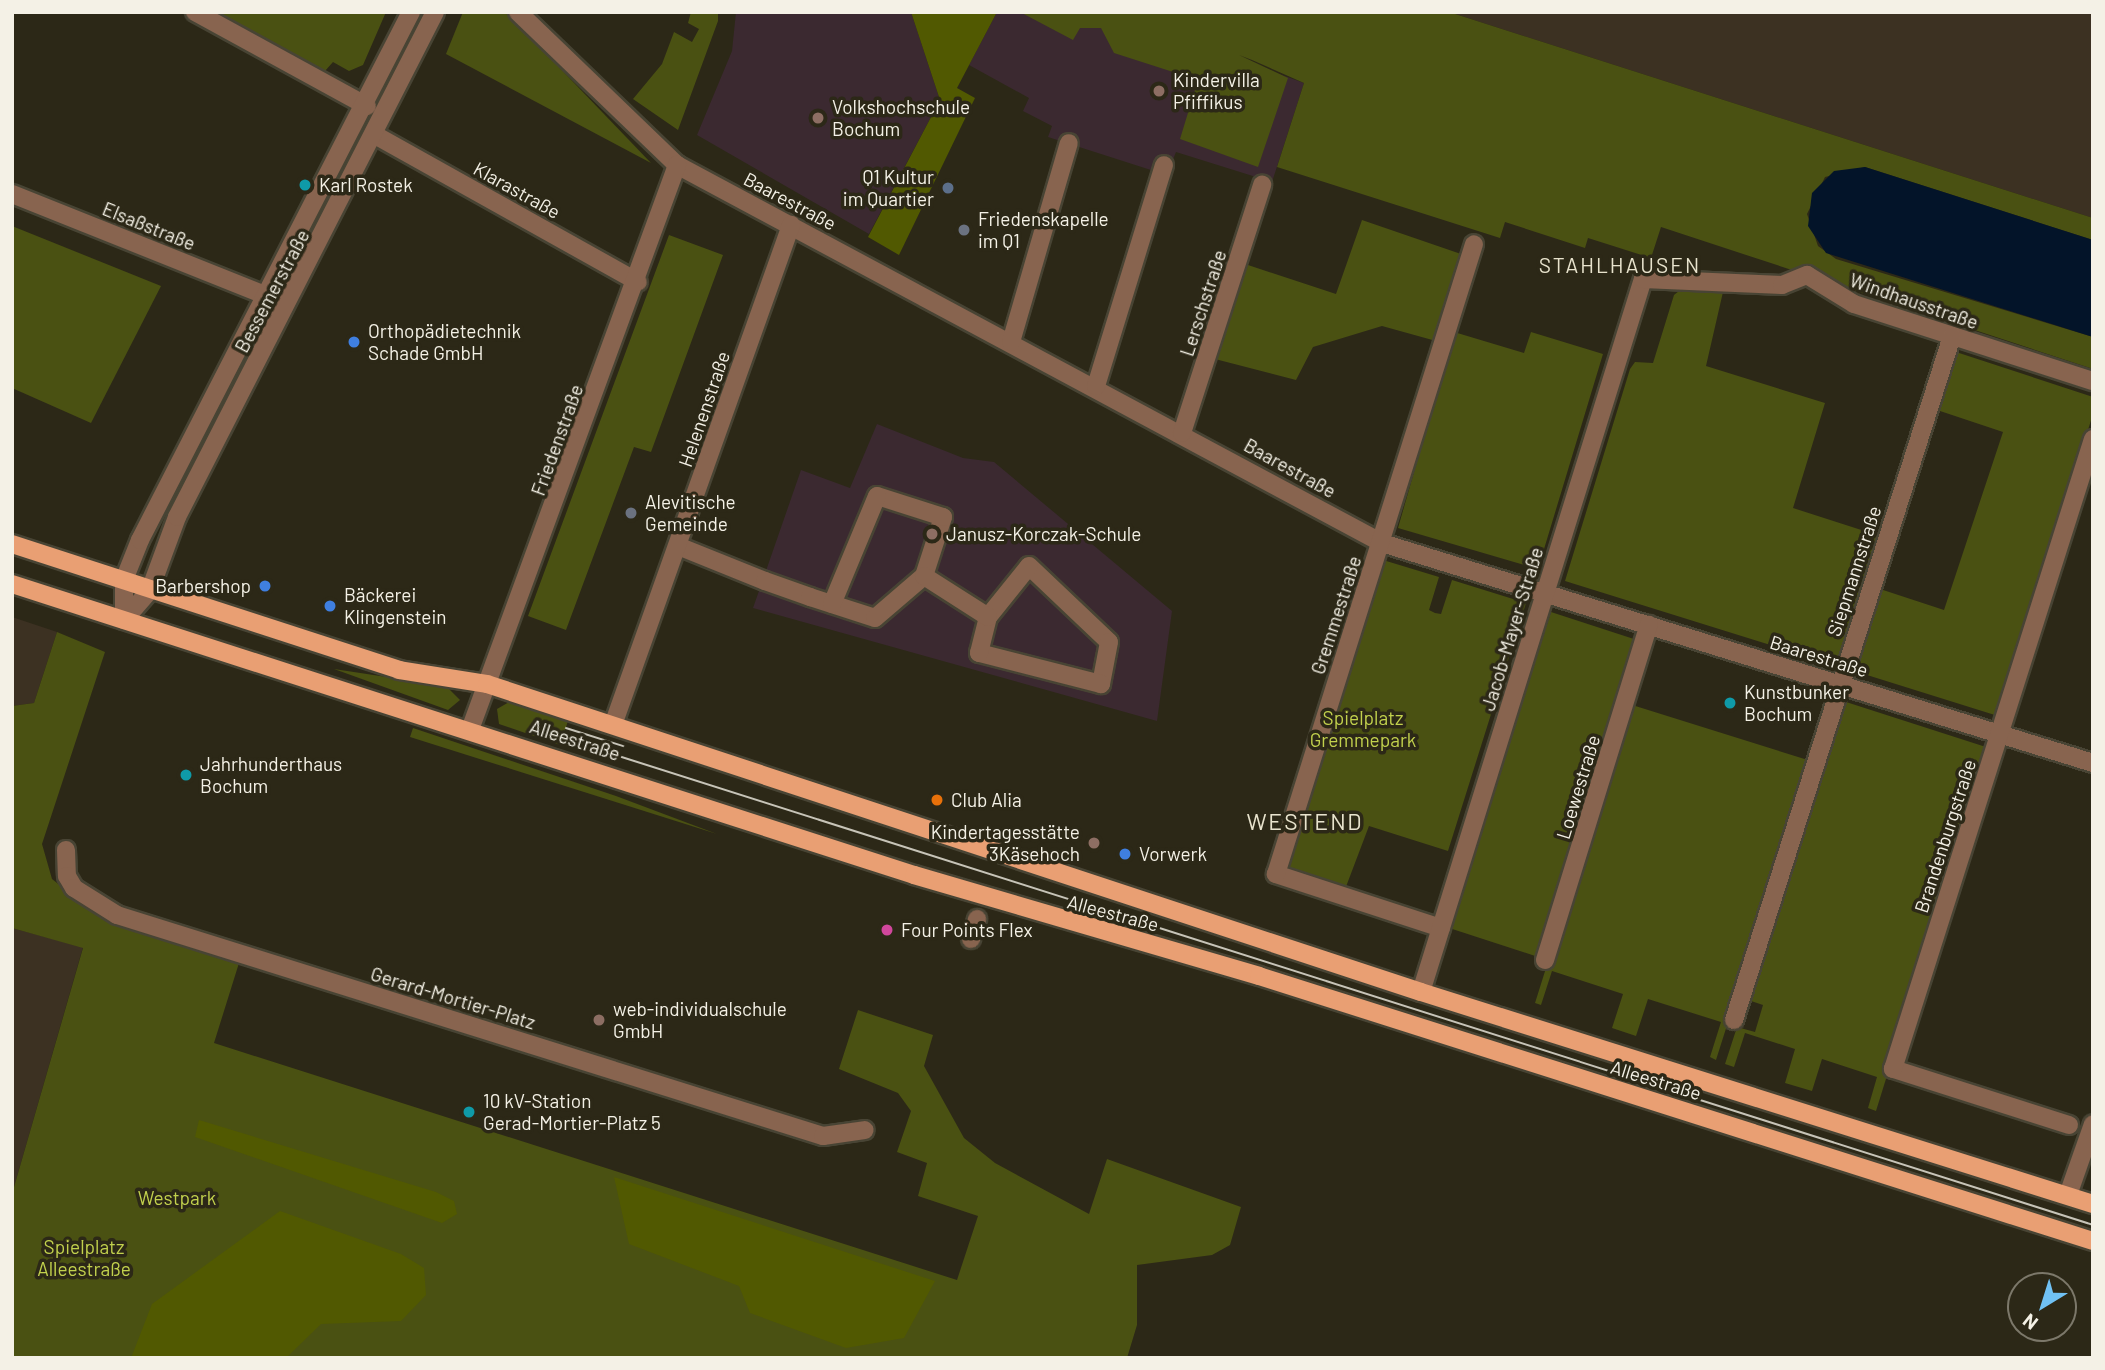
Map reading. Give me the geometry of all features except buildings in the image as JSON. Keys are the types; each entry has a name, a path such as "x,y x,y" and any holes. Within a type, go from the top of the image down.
{"main road":[{"name":"Alleestraße","path":"12,544 398,670 487,684 1421,992 2093,1201"},
{"name":"Alleestraße","path":"12,584 471,727 914,875 1259,976 2093,1241"}],"street":[{"path":"195,12 368,106"},
{"name":"Bessemerstraße","path":"124,580 368,106 411,12"},
{"name":"Bessemerstraße","path":"150,590 177,517 375,135 435,12"},
{"name":"Baarestraße","path":"518,12 677,164 1096,386 1382,542 2093,763"},
{"name":"Baarestraße","path":"534,12 551,41"},
{"name":"Klarastraße","path":"375,135 638,282"},
{"path":"1011,342 1069,143"},
{"name":"Friedenstraße","path":"471,727 638,282 677,164"},
{"path":"1096,386 1164,165"},
{"name":"Lerschstraße","path":"1182,433 1262,185"},
{"name":"Elsaßstraße","path":"12,194 270,297"},
{"name":"Helenenstraße","path":"613,724 791,225"},
{"name":"Gremmestraße","path":"1441,928 1276,874 1474,244"},
{"name":"Windhausstraße","path":"1643,279 1782,285 1807,275 1834,296 2093,381"},
{"name":"Jacob-Mayer-Straße","path":"1421,992 1643,279"},
{"name":"Siepmannstraße","path":"1734,1020 1952,336"},
{"name":"Brandenburgstraße","path":"2069,1125 1893,1069 2093,439"},
{"path":"678,546 756,577 832,604 875,618 924,576 943,517 877,496 832,604"},
{"path":"1029,566 1109,642 1101,684 979,653 988,617 1029,566"},
{"path":"924,576 988,617"},
{"path":"124,580 124,620"},
{"path":"124,620 150,590"},
{"name":"Loewestraße","path":"1545,960 1649,625"},
{"name":"Gerard-Mortier-Platz","path":"66,850 67,876 74,888 117,915 824,1136 865,1130"},
{"path":"971,939 977,919"},
{"path":"2068,1195 2093,1124"}],"shaded area":[{"name":"Volkshochschule Bochum","path":"736,12 911,12 940,100 869,234 697,135 732,51"},
{"name":"Kindervilla Pfiffikus","path":"997,12 1106,12 1304,83 1272,182 1176,152 1170,167 1154,171 1048,137 1052,126 1023,111 1029,98 969,65"},
{"path":"1449,12 2093,12 2093,218"},
{"name":"Janusz-Korczak-Schule","path":"877,424 963,458 994,462 1172,611 1157,721 753,608 801,470 850,488"},
{"path":"12,617 57,632 34,703 12,706"},
{"path":"12,928 83,947 12,1194"}],"green space":[{"path":"216,12 386,12 363,65 349,71 333,62 325,71"},
{"path":"463,12 506,12 651,163 446,54"},
{"path":"691,12 718,12 718,21 678,130 633,99 662,64 674,32 692,42 699,29 688,23"},
{"path":"911,12 997,12 957,88 975,98 899,255 868,237 940,100"},
{"path":"1020,12 1449,12 2093,218 2093,240 1865,167 1825,177 1807,214 1818,246 1836,259 2093,337 2093,369 1661,227 1651,258 1588,238 1585,248 1505,222 1500,238 1277,167 1304,83 1239,55 1288,78 1258,167 1180,139 1198,80 1114,53 1101,28 1080,28 1073,40"},
{"path":"1362,220 1461,254 1436,341 1382,326 1313,347 1296,380 1215,359 1245,264 1336,294"},
{"path":"12,226 161,286 91,423 12,388"},
{"path":"669,235 723,255 651,452 634,447 566,630 528,616"},
{"path":"1684,287 1723,292 1706,366 1825,403 1793,508 1880,536 1838,666 1565,581 1630,369 1635,362 1653,363 1674,295"},
{"path":"1454,332 1524,353 1531,332 1603,354 1538,569 1398,528"},
{"path":"1953,351 2093,397 2093,414 1998,716 1851,670 1877,588 1944,610 2003,432 1934,409"},
{"name":"Spielplatz Gremmepark","path":"1383,560 1439,577 1429,610 1435,613 1441,614 1452,580 1526,603 1448,851 1369,826 1344,892 1282,873"},
{"path":"1551,612 1638,640 1536,956 1448,928"},
{"name":"Westpark","path":"57,632 105,652 42,844 52,879 105,921 239,963 214,1043 957,1280 978,1216 918,1196 927,1163 897,1152 911,1111 898,1093 839,1069 858,1010 933,1035 924,1066 964,1138 995,1163 1089,1214 1107,1159 1241,1207 1230,1245 1212,1255 1137,1265 1137,1325 1127,1358 12,1358 12,1194 83,948 12,928 12,706 34,703"},
{"path":"334,669 446,686 460,700 448,710"},
{"path":"511,701 568,721 560,745 499,724 497,709"},
{"path":"1843,701 1989,748 1876,1111 1868,1108 1877,1077 1822,1059 1812,1091 1785,1083 1795,1049 1745,1033 1734,1067 1725,1064 1737,1027 1755,1032 1763,1005 1748,1000"},
{"path":"1629,704 1811,761 1716,1060 1710,1057 1721,1022 1648,999 1636,1036 1612,1028 1623,994 1552,971 1541,1005 1535,1003"},
{"path":"413,728 616,796 717,834 410,737"},
{"path":"199,1120 436,1192 454,1201 457,1214 442,1223 195,1137"},
{"path":"614,1177 935,1281 904,1338 846,1348 750,1313 739,1286 629,1244"},
{"path":"280,1211 401,1254 424,1268 426,1295 401,1321 321,1324 286,1358 131,1358 152,1304"}],"water":[{"path":"1865,167 2093,240 2093,337 1826,253 1808,226 1812,193 1834,171"}],"tram line":[{"path":"566,728 623,746"},
{"path":"565,739 2093,1225"}],"place":[{"name":"Kindervilla Pfiffikus","path":"1159,91"},
{"name":"Volkshochschule Bochum","path":"818,118"},
{"name":"Karl Rostek","path":"305,185"},
{"name":"Q1 Kultur im Quartier","path":"948,188"},
{"name":"Friedenskapelle im Q1","path":"964,230"},
{"name":"Orthopädietechnik Schade GmbH","path":"354,342"},
{"name":"Alevitische Gemeinde","path":"631,513"},
{"name":"Janusz-Korczak-Schule","path":"932,534"},
{"name":"Barbershop","path":"265,586"},
{"name":"Bäckerei Klingenstein","path":"330,606"},
{"name":"Kunstbunker Bochum","path":"1730,703"},
{"name":"Jahrhunderthaus Bochum","path":"186,775"},
{"name":"Club Alia","path":"937,800"},
{"name":"Kindertagesstätte 3Käsehoch","path":"1094,843"},
{"name":"Vorwerk","path":"1125,854"},
{"name":"Four Points Flex","path":"887,930"},
{"name":"web-individualschule GmbH","path":"599,1020"},
{"name":"10 kV-Station Gerad-Mortier-Platz 5","path":"469,1112"}],"district":[{"name":"STAHLHAUSEN","path":"1620,265"},
{"name":"WESTEND","path":"1305,821"}],"park label":[{"name":"Spielplatz Alleestraße","path":"84,1258"}]}
